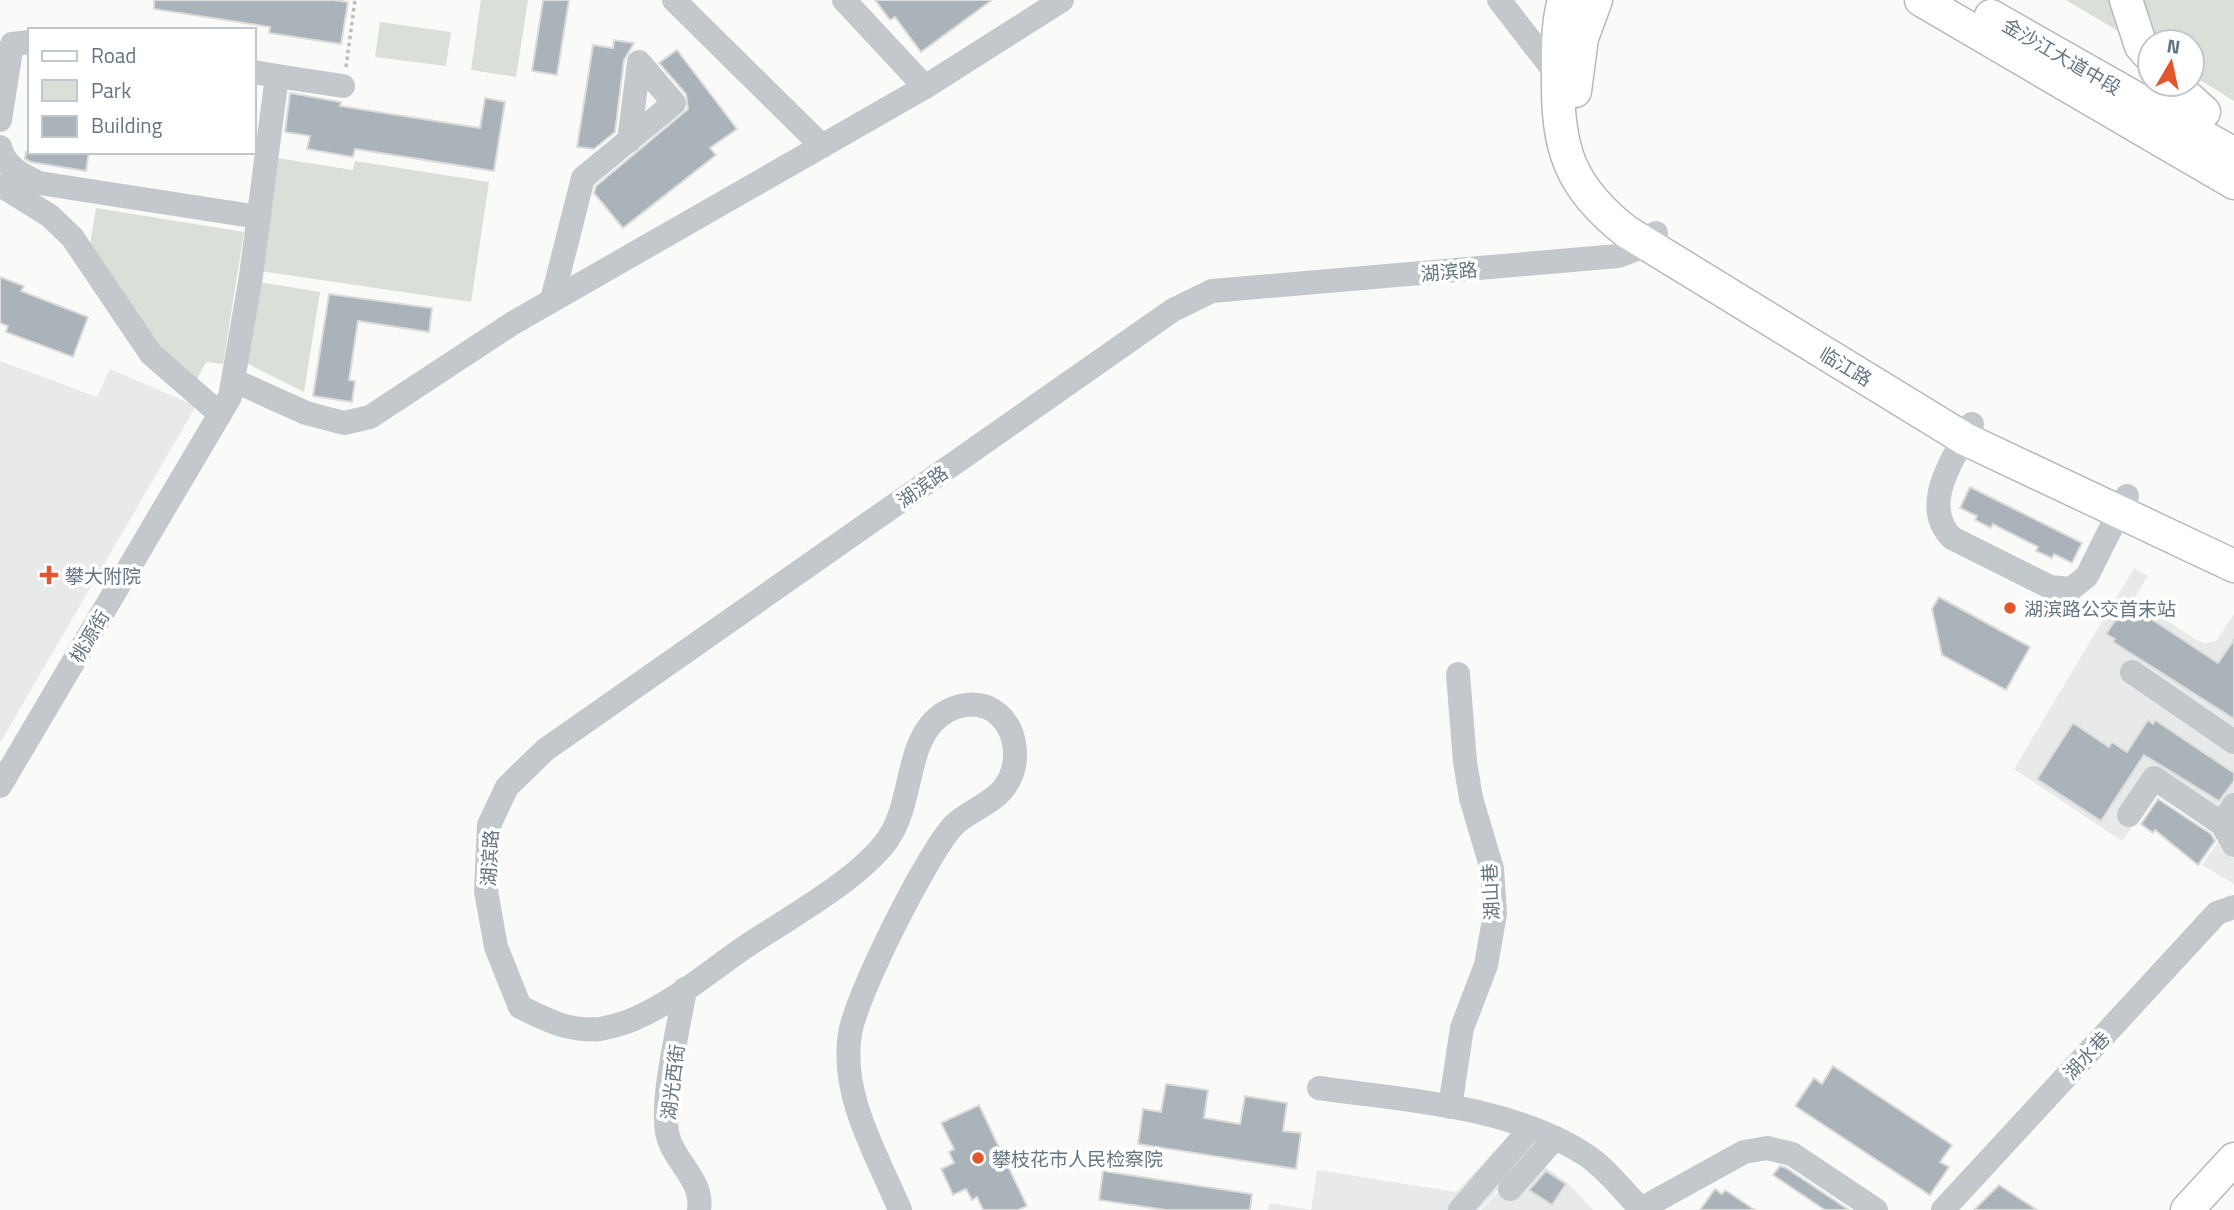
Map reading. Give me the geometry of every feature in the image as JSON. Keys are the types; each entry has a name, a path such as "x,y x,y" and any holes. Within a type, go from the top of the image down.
{"main road":[{"path":"1564,0 1558,32 1567,72"},
{"path":"1567,72 1564,33 1574,0"},
{"path":"1567,72 1596,0"},
{"path":"1567,72 1610,0"},
{"path":"1921,0 2234,183"},
{"name":"金沙江大道中段","path":"1963,0 2234,154"},
{"name":"金沙江大道中段","path":"2006,0 2136,74"},
{"path":"2126,0 2137,28"},
{"name":"临江路","path":"1567,72 1559,127 1572,173 1603,214 1652,239 1968,431 2123,504 2234,566"},
{"name":"金沙江大道中段","path":"2178,98 2234,130"},
{"path":"2188,98 2204,113"},
{"name":"临江路","path":"2123,504 2234,545"},
{"path":"2201,1208 2234,1159"},
{"path":"2201,1208 2234,1187"}],"street":[{"path":"674,0 822,146"},
{"path":"844,0 925,87"},
{"path":"0,147 2,155 50,216 72,237 151,354 228,397 344,423 370,417 552,300 925,87 1062,0"},
{"path":"1499,0 1567,72"},
{"path":"0,120 12,44 28,42"},
{"path":"228,397 259,217 265,74 343,86"},
{"path":"552,300 583,178 629,141"},
{"path":"0,185 32,192 259,217"},
{"name":"湖滨路","path":"900,1210 859,1113 848,1074 850,1032 863,995 933,852 955,824 1006,787 1015,761 1013,734 997,713 972,704 951,708 933,722 920,743 905,805 888,839 860,869 685,989 634,1019 600,1029 561,1028 520,1007 496,947 486,891 489,825 507,787 545,750 1172,310 1212,291 1618,256 1652,239"},
{"name":"桃源街","path":"0,786 228,397"},
{"path":"1968,431 1939,490 1937,516 1943,528 1952,538 2050,587 2071,589 2081,584 2123,504"},
{"path":"2132,672 2234,742"},
{"name":"湖山巷","path":"1450,1107 1462,1028 1486,965 1495,915 1492,869 1471,798 1465,762 1458,674"},
{"path":"2129,815 2154,778 2230,825"},
{"name":"湖水巷","path":"1944,1210 2217,913 2234,907"},
{"name":"湖光西街","path":"685,989 666,1111 667,1135 697,1186 699,1210"},
{"path":"1319,1088 1450,1107 1501,1118 1531,1128 1588,1157 1639,1209 1744,1152 1768,1148 1791,1154 1876,1210"},
{"path":"1460,1210 1531,1128"},
{"path":"1510,1189 1555,1138"}],"path":[{"path":"343,86 355,0"}],"shaded area":[{"name":"攀大附院","path":"0,361 97,397 110,369 196,406 0,743"},
{"path":"2134,568 2148,576 2134,599 2195,639 2205,643 2216,641 2234,614 2234,884 2202,865 2221,838 2157,792 2122,841 2014,769"},
{"path":"1497,1148 1522,1164 1479,1210 1311,1210 1317,1170 1456,1192"},
{"path":"1522,1166 1543,1166 1568,1183 1593,1210 1481,1210"},
{"path":"1269,1203 1311,1210 1268,1210"}],"green space":[{"path":"481,0 528,0 516,77 471,70"},
{"path":"2066,0 2234,0 2234,101 2206,84 2206,28 2136,28 2136,42"},
{"path":"380,22 451,32 446,66 375,57"},
{"path":"277,158 353,170 355,161 489,182 471,302 260,271"},
{"path":"96,208 244,232 223,364 206,362 197,379 161,350 90,245"},
{"path":"259,282 320,292 304,392 246,363"}],"building":[{"path":"154,0 348,2 341,44 269,33 270,27 154,9"},
{"path":"543,0 569,0 557,75 532,71"},
{"path":"875,0 992,0 921,52 895,17 890,20"},
{"path":"614,40 634,43 624,60 615,132 594,149 577,147 593,45 613,48"},
{"path":"677,50 737,129 710,148 716,155 623,228 594,193 596,186 688,109 686,94 659,63"},
{"path":"290,93 341,102 340,106 480,128 485,98 505,102 494,171 355,149 353,157 307,149 310,136 285,132"},
{"path":"26,152 89,154 86,171 25,159"},
{"path":"0,277 24,286 21,291 88,317 73,357 6,332 8,326 0,323"},
{"path":"329,294 432,308 429,332 358,321 349,380 355,381 352,402 313,396"},
{"path":"1970,487 2082,543 2072,563 2054,554 2052,558 2036,551 2038,547 1993,524 1991,528 1975,520 1977,516 1960,508"},
{"path":"1939,597 2030,647 2006,690 1942,655 1932,609"},
{"path":"2127,603 2218,663 2234,640 2234,719 2113,642 2115,639 2106,634"},
{"path":"2148,720 2153,724 2155,720 2234,773 2234,781 2219,801 2144,755 2101,821 2037,779 2073,723 2109,747 2112,742 2127,752"},
{"path":"2158,799 2211,834 2215,841 2198,865 2155,830 2153,833 2141,824"},
{"path":"1833,1066 1952,1145 1940,1162 1949,1167 1930,1195 1795,1106 1814,1078 1822,1084"},
{"path":"1166,1084 1208,1090 1204,1118 1240,1124 1245,1096 1287,1103 1283,1131 1301,1133 1296,1169 1138,1144 1143,1109 1161,1112"},
{"name":"攀枝花市人民检察院","path":"979,1105 1027,1206 1018,1210 983,1210 977,1197 972,1200 966,1189 953,1195 941,1169 954,1163 949,1152 954,1149 941,1123"},
{"path":"1780,1166 1849,1210 1825,1210 1773,1175"},
{"path":"1103,1171 1252,1194 1250,1210 1166,1210 1099,1200"},
{"path":"1546,1171 1566,1184 1552,1205 1529,1190"},
{"path":"1999,1185 2037,1210 1974,1210"},
{"path":"1715,1189 1722,1194 1725,1190 1755,1210 1700,1210"}],"place":[{"name":"攀大附院","path":"49,575"},
{"name":"湖滨路公交首末站","path":"2010,608"},
{"name":"攀枝花市人民检察院","path":"978,1158"}]}
